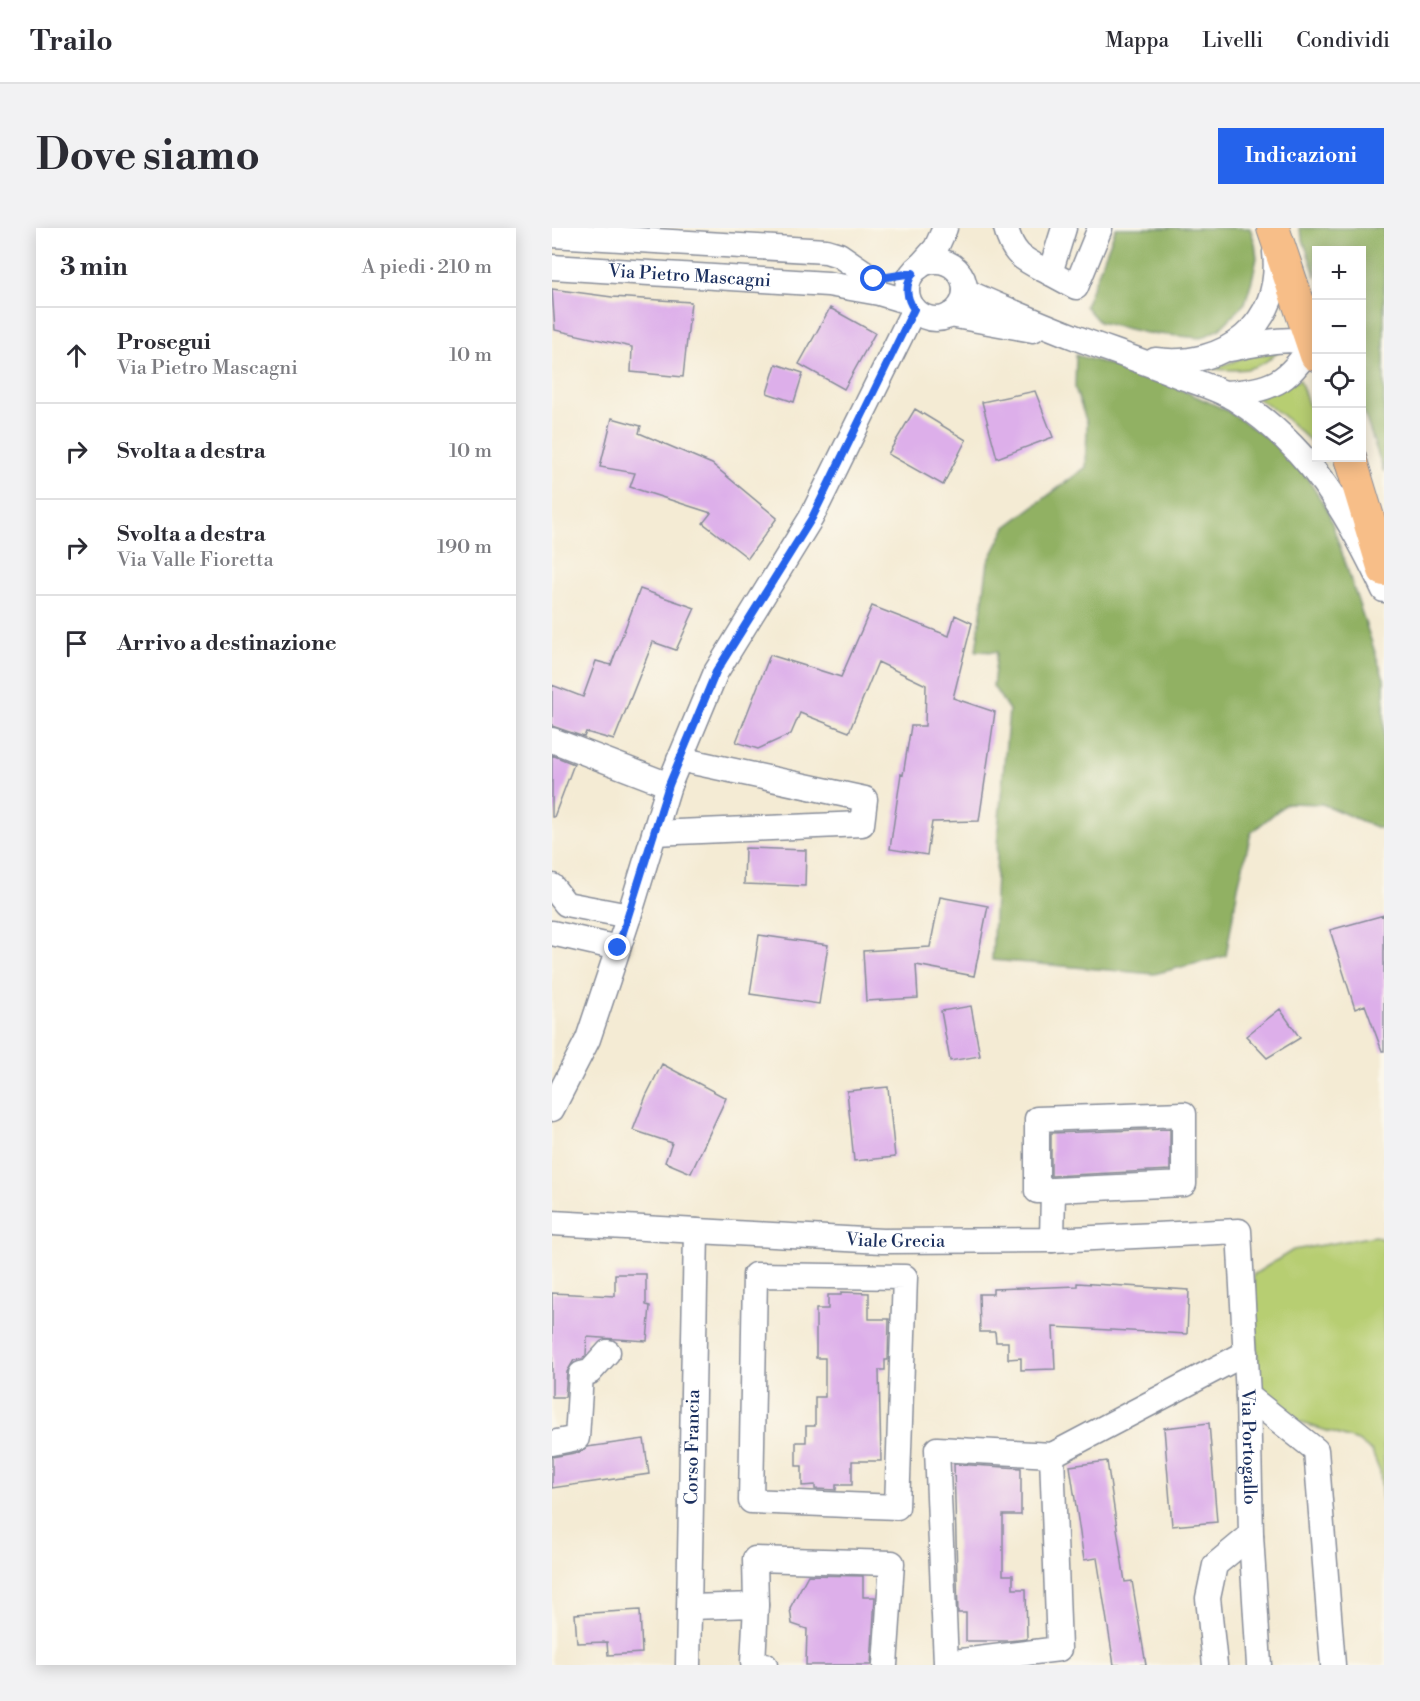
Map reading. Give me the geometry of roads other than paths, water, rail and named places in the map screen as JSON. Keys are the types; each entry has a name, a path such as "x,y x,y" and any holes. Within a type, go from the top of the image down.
{"main road":[{"path":"1273,228 1312,343"},
{"path":"1351,462 1384,570"}],"street":[{"path":"927,312 907,290 916,270 936,248 945,228"},
{"path":"552,1109 588,1039 669,785 716,672 812,518 868,402 927,312 959,308 960,280 954,228"},
{"path":"1006,228 1010,246 1025,261 1076,288 1100,228"},
{"path":"1050,273 1064,228"},
{"name":"Via Pietro Mascagni","path":"1224,351 1257,324 1272,300 1277,269 1273,228"},
{"path":"552,235 826,251 839,255 874,279"},
{"path":"916,270 930,262 938,261 945,263 960,280"},
{"name":"Via Pietro Mascagni","path":"552,267 828,284 879,293 927,312 1085,341"},
{"name":"Via Pietro Mascagni","path":"828,284 874,279 916,270"},
{"name":"Via Pietro Mascagni","path":"960,280 1085,341 1224,393 1255,412 1312,466 1341,506 1384,590"},
{"name":"Via Pietro Mascagni","path":"1123,354 1158,361 1185,362 1276,340 1297,340 1312,348"},
{"name":"Via Pietro Mascagni","path":"1224,393 1243,392 1283,380 1312,351"},
{"path":"552,740 669,785"},
{"path":"654,833 862,824 865,798 679,759"},
{"path":"552,886 566,904 629,916"},
{"path":"552,933 618,948"},
{"path":"1184,1114 1184,1184 1053,1190 1036,1191 1037,1119 1184,1114"},
{"path":"1052,1240 1053,1190"},
{"name":"Viale Grecia","path":"552,1222 882,1240 1052,1240 1239,1231"},
{"name":"Corso Francia","path":"688,1665 696,1231"},
{"name":"Via Portogallo","path":"1239,1231 1248,1396 1251,1535 1259,1665"},
{"path":"880,1276 882,1240"},
{"path":"755,1275 880,1276 905,1277 897,1507 751,1501 755,1275"},
{"path":"552,1443 577,1438 581,1374 590,1372 608,1352"},
{"path":"1052,1455 1059,1649 946,1664 937,1449 1052,1455 1246,1353"},
{"path":"1248,1396 1316,1450 1333,1665"},
{"path":"1215,1665 1208,1598 1215,1565 1251,1535"},
{"path":"765,1665 753,1664 756,1605 755,1559 892,1563 885,1665"},
{"path":"690,1607 756,1605"}]}
